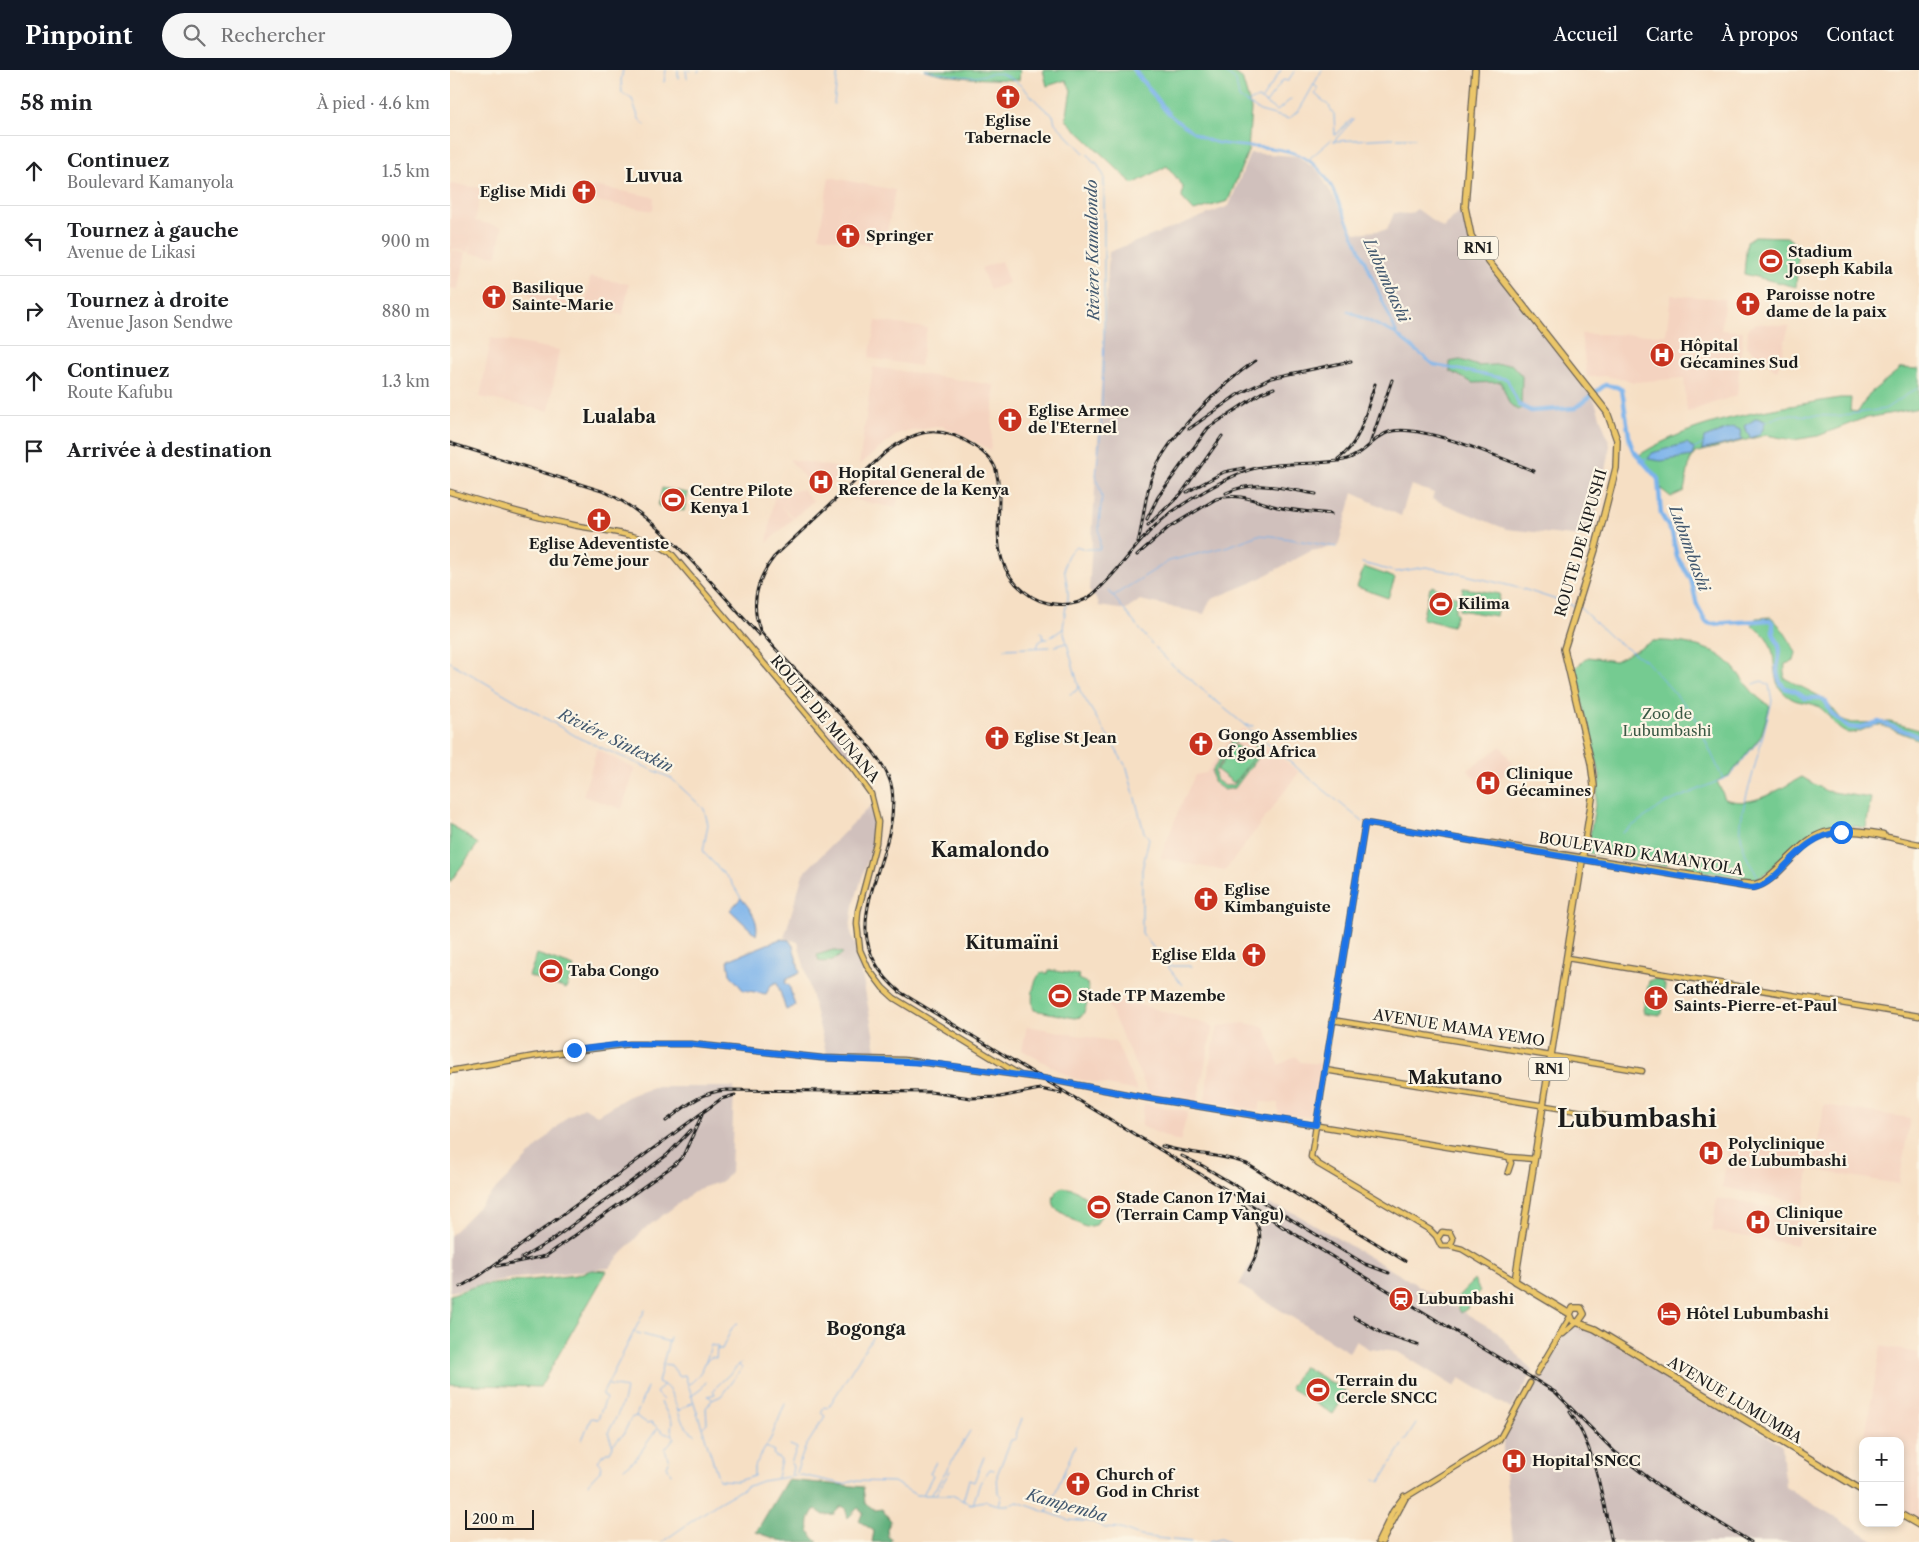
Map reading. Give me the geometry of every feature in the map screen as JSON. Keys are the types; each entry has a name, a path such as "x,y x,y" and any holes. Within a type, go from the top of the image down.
{"highway":[{"name":"ROUTE DE KIPUSHI","path":"1475,70 1465,207 1470,236 1590,391 1613,425 1617,440 1617,457 1595,550 1564,649 1593,774 1594,786 1583,859"},
{"name":"RN1","path":"1515,1281 1583,859"},
{"name":"AVENUE LUMUMBA","path":"1515,1281 1558,1306 1578,1321 1595,1329 1859,1490"},
{"name":"AVENUE LUMUMBA","path":"1558,1306 1582,1309 1595,1329"},
{"path":"1570,1316 1576,1307"},
{"path":"1578,1321 1584,1314"},
{"path":"1904,1516 1919,1525"}],"main road":[{"name":"ROUTE DE MUNANA","path":"450,492 568,524 638,537 651,541 671,553 853,769 871,794 878,816 878,836 858,911 857,924 860,950 872,975 894,998 1021,1076"},
{"name":"BOULEVARD KAMANYOLA","path":"1332,1020 1365,823 1752,888 1767,882 1802,848 1824,835 1849,832 1919,842"},
{"path":"1567,958 1919,1016"},
{"path":"1332,1020 1326,1070 1311,1157 1329,1170 1430,1230 1438,1238 1441,1246 1450,1246 1453,1240"},
{"name":"AVENUE MAMA YEMO","path":"1332,1020 1642,1071"},
{"path":"450,1071 590,1048 658,1043 822,1058 921,1062 1021,1076 1509,1157 1534,1159"},
{"path":"1326,1070 1632,1120"},
{"path":"1508,1172 1509,1157"},
{"path":"1430,1230 1451,1234 1453,1240 1462,1249"},
{"path":"1438,1238 1442,1232"},
{"name":"AVENUE LUMUMBA","path":"1450,1246 1462,1249 1515,1281"},
{"path":"1537,1373 1570,1316"},
{"path":"1560,1336 1578,1321"},
{"path":"1382,1542 1406,1497 1499,1440 1530,1383"},
{"path":"1378,1542 1404,1496 1488,1446 1506,1426"}],"shaded area":[{"path":"1250,153 1297,156 1318,171 1355,233 1387,230 1394,213 1410,214 1417,209 1443,228 1461,210 1469,240 1594,399 1610,445 1592,538 1506,529 1432,499 1434,493 1411,485 1401,516 1353,493 1338,546 1311,551 1251,583 1210,600 1204,614 1140,600 1126,610 1099,606 1098,601 1089,591 1109,252 1229,206"},
{"path":"829,177 895,190 884,248 819,236"},
{"path":"450,184 482,188 475,221 502,227 497,256 470,253 472,236 469,252 450,249"},
{"path":"593,186 654,197 653,211 590,200"},
{"path":"450,250 465,253 458,289 450,288"},
{"path":"1001,261 1009,283 990,290 981,268"},
{"path":"590,277 629,284 623,315 585,309"},
{"path":"525,279 569,286 566,306 536,300 523,289"},
{"name":"Hôpital Gécamines Sud","path":"1671,295 1725,299 1721,330 1743,331 1737,395 1687,412 1684,378 1635,382 1607,376 1587,377 1581,334 1666,335"},
{"path":"876,321 927,328 920,366 869,358"},
{"path":"1756,323 1789,326 1777,371 1747,347 1748,329"},
{"path":"491,338 559,350 549,411 480,397"},
{"path":"873,367 994,385 991,450 942,426 899,433 859,465"},
{"name":"Hopital General de Reference de la Kenya","path":"789,459 846,469 819,495"},
{"path":"885,467 904,470 896,508 851,499"},
{"path":"802,489 813,501 794,518 779,504 793,519 767,543 774,497"},
{"path":"1243,728 1299,772 1225,871 1160,858 1195,775 1206,773 1227,743"},
{"path":"838,730 859,751 848,760 829,737"},
{"name":"Clinique Gécamines","path":"1501,746 1512,763 1488,796 1468,770"},
{"path":"597,749 635,769 622,809 583,796"},
{"path":"873,803 875,837 853,906 850,929 859,957 877,1055 827,1056 798,942 784,938 803,874"},
{"path":"1103,994 1213,1026 1197,1103 1149,1094"},
{"path":"1245,1023 1265,1027 1279,1065 1296,1056 1300,1062 1322,1064 1313,1117 1278,1115 1278,1103 1261,1102 1258,1111 1205,1101 1209,1066 1218,1026"},
{"path":"1027,1026 1116,1042 1137,1091 1072,1078 1022,1050"},
{"path":"656,1087 734,1087 731,1173 720,1182 698,1189 643,1230 609,1268 509,1279 450,1292 450,1236 566,1118 584,1107 597,1115 631,1095"},
{"path":"1144,1104 1188,1111 1180,1142 1141,1126"},
{"path":"1824,1105 1910,1118 1899,1184 1814,1170"},
{"path":"1730,1139 1812,1152 1804,1204 1722,1187"},
{"name":"Clinique Universitaire","path":"1717,1198 1804,1212 1797,1245 1712,1231"},
{"path":"1253,1199 1294,1213 1496,1331 1533,1372 1511,1409 1460,1378 1455,1387 1398,1352 1369,1349 1356,1341 1349,1352 1239,1285 1258,1249 1257,1227 1246,1210"},
{"path":"1573,1318 1782,1445 1785,1487 1877,1542 1513,1542 1503,1440 1514,1417"},
{"path":"1881,1346 1919,1353 1919,1522 1904,1513 1904,1437 1865,1437"}],"green space":[{"path":"925,70 1020,71 1019,80 959,77"},
{"path":"1043,70 1229,70 1242,78 1251,109 1248,151 1228,201 1194,211 1182,198 1183,186 1167,166 1133,184 1066,120 1071,90 1066,80 1047,86"},
{"name":"Stadium Joseph Kabila","path":"1755,236 1787,237 1799,247 1796,287 1744,274 1747,241"},
{"path":"1460,360 1478,366 1511,364 1522,376 1521,409 1517,410 1509,403 1501,382 1473,383 1450,371 1450,362"},
{"path":"1901,368 1919,369 1919,408 1862,419 1818,436 1793,440 1766,435 1695,453 1690,461 1684,491 1671,497 1661,489 1659,479 1639,455 1662,442 1686,432 1762,411 1840,398 1851,398 1850,411 1858,412 1869,394"},
{"name":"Centre Pilote Kenya 1","path":"662,488 688,493 684,511 658,506"},
{"path":"1364,567 1395,578 1388,598 1357,587"},
{"name":"Kilima","path":"1433,586 1448,595 1457,596 1455,611 1457,614 1452,626 1422,619 1430,588"},
{"path":"1463,588 1500,594 1496,616 1459,610"},
{"path":"1771,617 1792,644 1796,653 1794,661 1785,664 1784,678 1825,699 1841,719 1851,723 1890,722 1919,730 1919,740 1879,725 1853,733 1844,732 1836,726 1822,709 1812,704 1796,701 1783,692 1778,685 1772,650 1768,641 1762,633 1752,626 1756,618"},
{"name":"Zoo de Lubumbashi","path":"1653,641 1672,641 1702,647 1720,656 1733,667 1763,702 1770,706 1761,736 1730,775 1717,781 1725,799 1735,801 1755,800 1775,792 1802,777 1826,791 1871,798 1866,828 1839,826 1828,827 1819,831 1800,842 1765,874 1755,879 1685,869 1685,863 1677,857 1672,857 1666,866 1587,853 1600,775 1574,669 1588,657 1615,661"},
{"path":"1242,735 1254,738 1260,748 1260,754 1235,788 1224,790 1213,782 1212,771 1232,741","holes":["1243,738 1252,741 1257,749 1257,754 1234,785 1225,786 1216,780 1215,771 1234,743"]},
{"path":"1235,745 1253,758 1234,783 1217,770"},
{"path":"450,824 478,844 450,882"},
{"path":"833,950 843,953 826,962 819,961 817,955"},
{"name":"Taba Congo","path":"537,954 574,967 566,989 529,976"},
{"name":"Stade TP Mazembe","path":"1049,970 1079,975 1078,979 1087,983 1087,1000 1081,1017 1074,1018 1034,1010 1032,996 1034,985 1041,973 1048,973"},
{"path":"1661,980 1665,985 1662,1014 1660,1015 1644,1013 1643,1010 1649,981"},
{"path":"1063,1187 1073,1189 1099,1206 1101,1216 1096,1225 1086,1227 1081,1225 1055,1208 1054,1196"},
{"path":"592,1270 607,1271 540,1387 450,1384 450,1295 476,1286 576,1275"},
{"path":"1474,1280 1480,1291 1472,1299 1473,1302 1467,1306 1468,1308 1461,1313 1454,1300"},
{"name":"Terrain du Cercle SNCC","path":"1303,1366 1347,1392 1333,1414 1290,1388"},
{"path":"787,1480 863,1487 865,1503 875,1510 882,1509 891,1521 887,1529 888,1537 892,1539 890,1542 872,1542 874,1531 859,1521 863,1512 858,1508 848,1518 845,1508 841,1506 834,1514 824,1515 815,1509 812,1513 809,1531 818,1542 785,1542 756,1532"}],"water":[{"path":"1757,418 1765,421 1764,427 1759,434 1750,438 1744,426"},
{"path":"1734,427 1740,430 1742,440 1702,450 1704,438"},
{"path":"1687,443 1694,449 1692,456 1661,461 1648,459 1652,453"},
{"path":"741,898 755,920 756,935 730,910"},
{"path":"780,939 789,940 793,946 800,973 787,979 785,983 789,985 795,1006 786,1010 777,982 771,985 766,994 743,990 730,974 728,960"}],"waterway":[{"path":"623,70 621,80 622,93 632,99 639,119 645,125"},
{"path":"664,82 666,70"},
{"path":"678,70 678,78"},
{"path":"686,70 687,78"},
{"path":"834,104 838,70"},
{"name":"Riviere Kamalondo","path":"925,70 942,74 974,77 1001,74 1016,81 1053,115 1055,123 1084,153 1088,154 1094,163 1096,162 1104,176 1104,337 1101,428 1096,475 1102,497 1099,523 1100,549 1085,549 1076,546 1069,553 1065,567 1068,588 1067,604"},
{"name":"Lubumbashi","path":"1134,70 1168,113"},
{"path":"1222,70 1236,81 1239,98 1260,111 1289,119 1300,109 1322,70"},
{"path":"1262,99 1281,70"},
{"path":"1266,103 1283,80 1288,81 1295,70"},
{"path":"1314,85 1319,89 1315,94 1328,105"},
{"path":"1247,103 1258,98 1277,111 1291,99"},
{"path":"1329,106 1333,113"},
{"name":"Lubumbashi","path":"1168,113 1205,139 1218,143 1283,150 1297,154 1310,162 1322,173 1333,189 1398,336 1434,365 1507,379 1519,405"},
{"path":"1334,114 1335,135"},
{"path":"1335,135 1352,119"},
{"path":"1334,141 1353,120"},
{"path":"1334,141 1394,138"},
{"path":"1397,138 1415,138"},
{"path":"1309,159 1331,140"},
{"path":"1348,311 1396,334"},
{"name":"Lubumbashi","path":"1519,405 1531,411 1575,408 1605,385 1622,390 1630,442 1633,450 1658,479 1661,514 1672,533 1677,557 1691,579 1697,605 1706,622 1712,624 1770,620 1773,624 1774,634 1780,651 1778,676 1785,688 1795,691 1805,698 1820,698 1826,702 1832,714 1848,727 1858,728 1879,722 1919,736"},
{"path":"1763,423 1783,415 1837,416 1885,409 1919,387"},
{"path":"1694,449 1703,444"},
{"name":"Lubumbashi","path":"1640,459 1648,459"},
{"path":"1113,596 1169,561 1229,546 1258,535 1271,536"},
{"path":"1272,536 1336,547"},
{"path":"1362,563 1396,572 1426,567 1466,575 1523,589 1575,606"},
{"path":"1109,591 1137,626"},
{"name":"Kamalondo","path":"1051,637 1063,629 1066,605"},
{"path":"1579,607 1613,639 1647,662 1694,715 1723,779"},
{"path":"1063,629 1080,691 1127,768 1144,832 1149,838 1142,870 1142,933 1182,985"},
{"path":"1041,632 1044,639 1048,639"},
{"path":"1142,632 1146,637"},
{"path":"1037,648 1039,642 1044,639"},
{"path":"1055,646 1066,643"},
{"path":"1005,649 1050,647"},
{"path":"1155,647 1168,661"},
{"name":"Riviére Sintexkin","path":"450,662 579,738 671,778 704,809 708,824 703,852 730,880 741,898"},
{"path":"1170,663 1175,667"},
{"path":"1176,668 1193,681"},
{"path":"1754,684 1762,681 1769,685 1772,701 1745,801 1741,825 1744,849 1749,862 1758,876"},
{"path":"1193,682 1204,691"},
{"path":"1070,694 1076,691 1078,687"},
{"path":"1209,696 1224,707"},
{"path":"1224,708 1363,822"},
{"path":"1245,725 1253,726"},
{"path":"1622,833 1664,804 1730,776 1761,738"},
{"path":"1169,966 1192,966"},
{"path":"582,1440 591,1418 598,1419 606,1398 602,1395 645,1310"},
{"path":"707,1361 711,1357 716,1358 717,1349 722,1349 732,1328 737,1323"},
{"path":"634,1332 669,1342"},
{"path":"795,1475 805,1448 825,1416 821,1413 824,1407 828,1408 875,1333"},
{"path":"670,1337 658,1382 670,1392 683,1422 695,1434"},
{"path":"688,1385 697,1377 706,1362 711,1345 718,1347 717,1349"},
{"path":"712,1399 708,1396 715,1394 713,1390 741,1363"},
{"path":"663,1364 671,1365 679,1376 685,1375 719,1480 737,1481 754,1476 754,1467 771,1438 785,1404"},
{"path":"703,1427 707,1423 706,1408 712,1400 721,1396 742,1368 739,1365"},
{"path":"691,1396 700,1390 706,1382"},
{"path":"588,1484 600,1471 601,1464 598,1461 606,1452 610,1452 613,1446 608,1433 625,1394 626,1388 609,1385"},
{"path":"663,1385 656,1393 663,1400 661,1402 672,1422 671,1429 674,1438 665,1449 669,1462 667,1466 671,1474"},
{"path":"647,1387 636,1416 647,1423 651,1422 664,1433 673,1436"},
{"path":"678,1411 693,1402"},
{"path":"613,1444 623,1435 631,1418 636,1416"},
{"path":"999,1504 1002,1496 998,1493 997,1475 1011,1440 1016,1439 1022,1419"},
{"path":"1405,1441 1416,1424"},
{"path":"624,1468 635,1460 657,1429"},
{"path":"932,1494 970,1431"},
{"path":"790,1445 797,1448 791,1463 793,1467 791,1477"},
{"path":"1391,1463 1403,1445"},
{"path":"1047,1512 1075,1446"},
{"path":"766,1447 774,1451 773,1454 781,1460 777,1478"},
{"path":"963,1501 969,1480 974,1482 984,1457"},
{"path":"923,1495 933,1475 930,1473 936,1462"},
{"path":"1375,1479 1380,1482 1390,1465"},
{"path":"973,1504 980,1483 990,1469 994,1470"},
{"path":"936,1494 950,1471"},
{"name":"Kampemba","path":"662,1542 718,1503 746,1487 762,1481 801,1475 843,1484 854,1481 894,1482 916,1495 952,1495 970,1504 984,1501 999,1505 1009,1505 1018,1502 1069,1520 1093,1522 1105,1528 1121,1529 1140,1536 1191,1542"},
{"name":"Kampemba","path":"1209,1542 1220,1539 1228,1542"}],"tunnel":[{"path":"1530,1383 1537,1373"}],"railway":[{"path":"1138,542 1153,474 1170,444 1212,397 1255,361"},
{"path":"1189,429 1237,395 1271,378 1351,361"},
{"path":"1370,444 1392,380"},
{"path":"1338,459 1353,444 1358,435 1375,384"},
{"path":"1147,519 1158,497 1208,428 1261,393 1274,388"},
{"path":"1284,1228 1258,1209 900,992 878,968 868,943 866,919 871,894 887,843 892,816 892,789 886,772 873,752 760,630 756,610 759,583 774,557 886,452 908,438 928,432 939,432 961,438 980,450 992,462 996,470 998,485 999,543 1001,557 1007,571 1016,584 1030,596 1054,604 1076,603 1092,595 1145,536 1162,520 1188,501 1235,475 1249,470 1271,465 1344,460 1363,451 1383,435 1402,430 1420,432 1461,443 1534,471"},
{"path":"1148,525 1181,494 1222,436"},
{"path":"450,443 605,492 626,503 667,536 759,635"},
{"path":"1187,492 1224,472 1244,468"},
{"path":"1226,493 1248,487 1271,486 1316,494"},
{"path":"1137,555 1168,528 1216,499 1224,497 1240,497 1277,507 1331,514"},
{"path":"666,1121 701,1097 726,1090 930,1092 971,1098 1000,1097 1040,1089 1061,1093"},
{"path":"460,1287 479,1276 721,1099 735,1095"},
{"path":"497,1266 546,1256 674,1165 683,1156 702,1115"},
{"path":"522,1258 552,1240 667,1155 691,1130"},
{"path":"1162,1146 1237,1160 1247,1164 1405,1261"},
{"path":"1182,1156 1203,1166 1365,1264 1389,1273"},
{"path":"1242,1204 1255,1220 1260,1235 1257,1251 1249,1270"},
{"path":"1280,1225 1555,1392 1615,1452 1659,1486 1751,1542"},
{"path":"1354,1317 1383,1334 1417,1345"},
{"path":"1570,1412 1579,1426 1592,1458 1612,1542"}],"place":[{"name":"Eglise Tabernacle","path":"1008,97"},
{"name":"Eglise Midi","path":"584,192"},
{"name":"Springer","path":"848,236"},
{"name":"Stadium Joseph Kabila","path":"1771,261"},
{"name":"Basilique Sainte-Marie","path":"494,297"},
{"name":"Paroisse notre dame de la paix","path":"1748,304"},
{"name":"Hôpital Gécamines Sud","path":"1662,355"},
{"name":"Eglise Armee de l'Eternel","path":"1010,420"},
{"name":"Hopital General de Reference de la Kenya","path":"821,482"},
{"name":"Centre Pilote Kenya 1","path":"673,500"},
{"name":"Eglise Adeventiste du 7ème jour","path":"599,520"},
{"name":"Kilima","path":"1441,604"},
{"name":"Eglise St Jean","path":"997,738"},
{"name":"Gongo Assemblies of god Africa","path":"1201,744"},
{"name":"Clinique Gécamines","path":"1488,783"},
{"name":"Eglise Kimbanguiste","path":"1206,899"},
{"name":"Eglise Elda","path":"1254,955"},
{"name":"Taba Congo","path":"551,971"},
{"name":"Stade TP Mazembe","path":"1060,996"},
{"name":"Cathédrale Saints-Pierre-et-Paul","path":"1656,998"},
{"name":"Polyclinique de Lubumbashi","path":"1711,1153"},
{"name":"Stade Canon 17 Mai (Terrain Camp Vangu)","path":"1099,1207"},
{"name":"Clinique Universitaire","path":"1758,1222"},
{"name":"Lubumbashi","path":"1401,1299"},
{"name":"Hôtel Lubumbashi","path":"1669,1314"},
{"name":"Terrain du Cercle SNCC","path":"1318,1390"},
{"name":"Hopital SNCC","path":"1514,1461"},
{"name":"Church of God in Christ","path":"1078,1484"}],"district":[{"name":"Luvua","path":"654,176"},
{"name":"Lualaba","path":"619,417"},
{"name":"Kamalondo","path":"990,850"},
{"name":"Kitumaïni","path":"1012,943"},
{"name":"Makutano","path":"1455,1078"},
{"name":"Lubumbashi","path":"1637,1118"},
{"name":"Bogonga","path":"866,1329"}],"route":[{"path":"574,1050 625,1044 658,1043 690,1044 822,1058 904,1060 1041,1078 1147,1098 1316,1125 1365,823 1403,831 1752,888 1767,882 1802,848 1812,841 1824,835 1841,832"}]}
